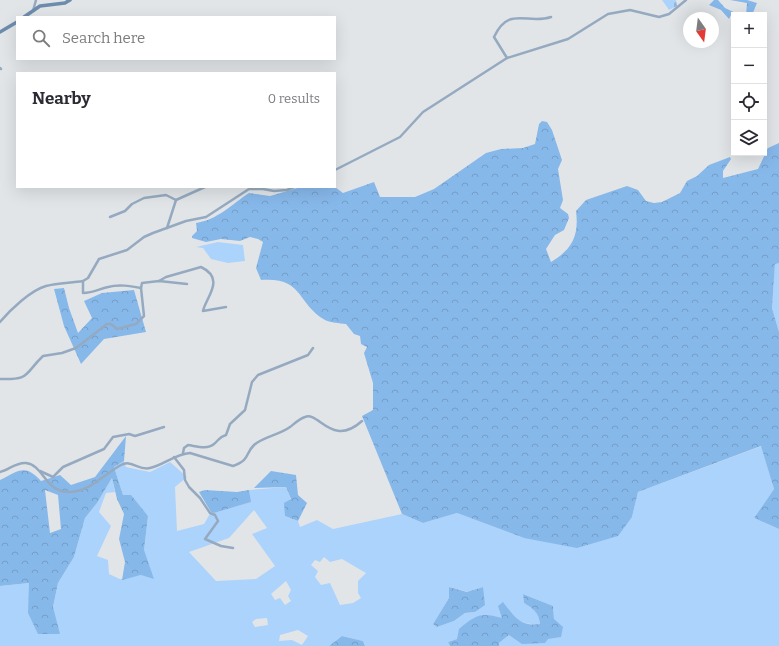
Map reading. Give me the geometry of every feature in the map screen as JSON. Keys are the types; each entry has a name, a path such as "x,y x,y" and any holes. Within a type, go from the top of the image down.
{"street":[{"path":"26,16 40,6 65,3 70,0"},
{"path":"336,169 400,137 424,112 506,58 568,40 608,14 630,10 659,17 669,14 686,0"},
{"path":"36,1 40,6"},
{"path":"33,11 36,1"},
{"path":"506,58 494,36 501,25 512,18 545,20 551,18"},
{"path":"0,32 16,23"},
{"path":"166,228 176,200 203,188"},
{"path":"0,322 18,304 40,289 47,286 83,281 88,278 99,259 127,250 144,237 186,221 206,217 249,189 274,191 292,188"},
{"path":"110,217 125,211 132,204 144,198 166,195 176,200"},
{"path":"159,281 166,277 201,267 210,273 213,283 211,295 203,311 226,307"},
{"path":"83,281 83,293 92,293 108,287 122,285 141,288"},
{"path":"0,379 15,379 23,377 32,370 43,356 66,352 82,345 107,324 111,324 117,329 136,324 144,316 141,288 142,283 159,281 187,284"},
{"path":"182,453 184,448 188,445 204,447 210,446 214,444 219,437 226,435 230,424 245,410 252,382 258,375 308,355 313,348"},
{"path":"33,465 52,487 70,492 92,485 122,464 130,463 140,468 150,468 182,453 190,453 233,466 244,460 252,447 259,442 281,433 305,416 310,416 331,430 337,431 352,429 362,422"},
{"path":"0,472 25,463 33,465 53,477 63,466 104,449 113,437 129,434 135,436 164,427"},
{"path":"174,457 184,470 185,480 189,487 200,498 210,513 215,515 218,521 205,539 221,546 233,548"}],"green space":[{"path":"662,0 676,0 677,6 669,10"},
{"path":"714,0 718,0 725,8 734,12 731,12 729,19 721,10 709,5"},
{"path":"730,0 747,0 757,3 753,12 746,12 747,3"},
{"path":"542,121 547,122 552,130 562,160 558,169 563,200 560,208 568,214 569,218 564,230 555,235 546,249 551,262 565,252 573,241 577,220 576,211 586,200 627,186 638,190 646,201 654,203 662,202 680,193 687,181 697,176 709,165 730,157 731,159 723,171 723,178 758,169 764,156 767,156 768,148 779,143 779,263 775,264 772,308 779,332 779,529 754,518 774,489 761,446 638,492 632,517 618,536 577,548 524,538 457,513 423,523 402,514 362,416 373,410 373,383 364,353 367,347 361,344 360,336 354,334 346,324 325,320 309,306 298,292 285,283 275,280 261,280 256,268 263,242 258,239 250,237 240,241 221,239 206,242 192,238 197,231 196,223 211,219 249,193 270,196 298,188 336,188 343,193 374,182 380,197 415,197 434,189 486,153 501,149 523,148 535,144 539,124"},
{"path":"218,242 243,245 245,261 228,263 211,259 203,248 196,247"},
{"path":"775,263 779,263 779,332 772,308"},
{"path":"64,288 78,333 92,318 84,301 102,293 134,290 146,332 104,339 81,364 64,326 54,289"},
{"path":"126,436 124,461 114,467 123,495 131,495 148,516 144,550 154,579 141,575 122,580 125,562 119,539 124,514 117,499 112,478 97,503 85,518 74,557 58,583 53,607 60,634 38,634 28,613 29,583 0,586 0,480 21,470 30,472 41,481 60,475 71,485 95,477","holes":["45,490 58,495 61,529 50,533"]},
{"path":"762,446 774,489 754,518 779,529 779,646 499,646 499,643 509,635 540,624 530,624 509,619 499,620 448,642 450,646 365,646 363,641 342,636 329,646 0,646 0,586 29,583 53,607 58,583 74,557 85,518 97,503 112,478 115,492 106,493 99,512 111,526 97,556 108,560 109,574 120,579 141,575 148,516 123,495 114,467 124,461 126,467 150,472 170,462 187,477 175,487 177,531 204,524 211,512 214,513 250,502 249,490 286,487 291,500 285,516 298,521 300,527 317,520 333,529 402,514 423,523 457,513 524,538 632,517 638,492","holes":["254,510 267,528 252,534 275,566 256,579 216,581 189,552 229,538","324,557 330,562 342,559 366,573 358,581 358,593 361,598 353,603 340,605 330,583 321,585 315,577 318,571 311,565 315,560 320,562","286,581 291,590 288,596 291,601 285,605 280,598 275,600 271,594","449,587 468,592 483,587 475,612 465,613 454,621 437,627 433,624 449,598","523,594 553,606 554,619 540,624 535,611 524,603","267,618 268,625 255,627 252,622 256,619","298,630 308,636 302,645 292,640 279,641 280,635"]},
{"path":"271,471 296,475 298,495 307,503 298,521 285,516 284,503 291,499 286,487 254,488"},
{"path":"205,490 237,492 249,490 251,502 214,513 211,512 199,492"},
{"path":"449,587 467,592 483,587 485,605 475,612 465,613 454,621 437,627 433,624 449,598"},
{"path":"523,594 553,606 554,619 563,627 561,637 548,639 545,643 522,644 509,635 499,643 499,646 450,646 448,642 457,639 459,629 474,618 488,615 502,618 498,606 503,602 514,616 522,622 527,624 540,624 535,611 524,603"},
{"path":"342,636 363,641 365,646 329,646"}]}
